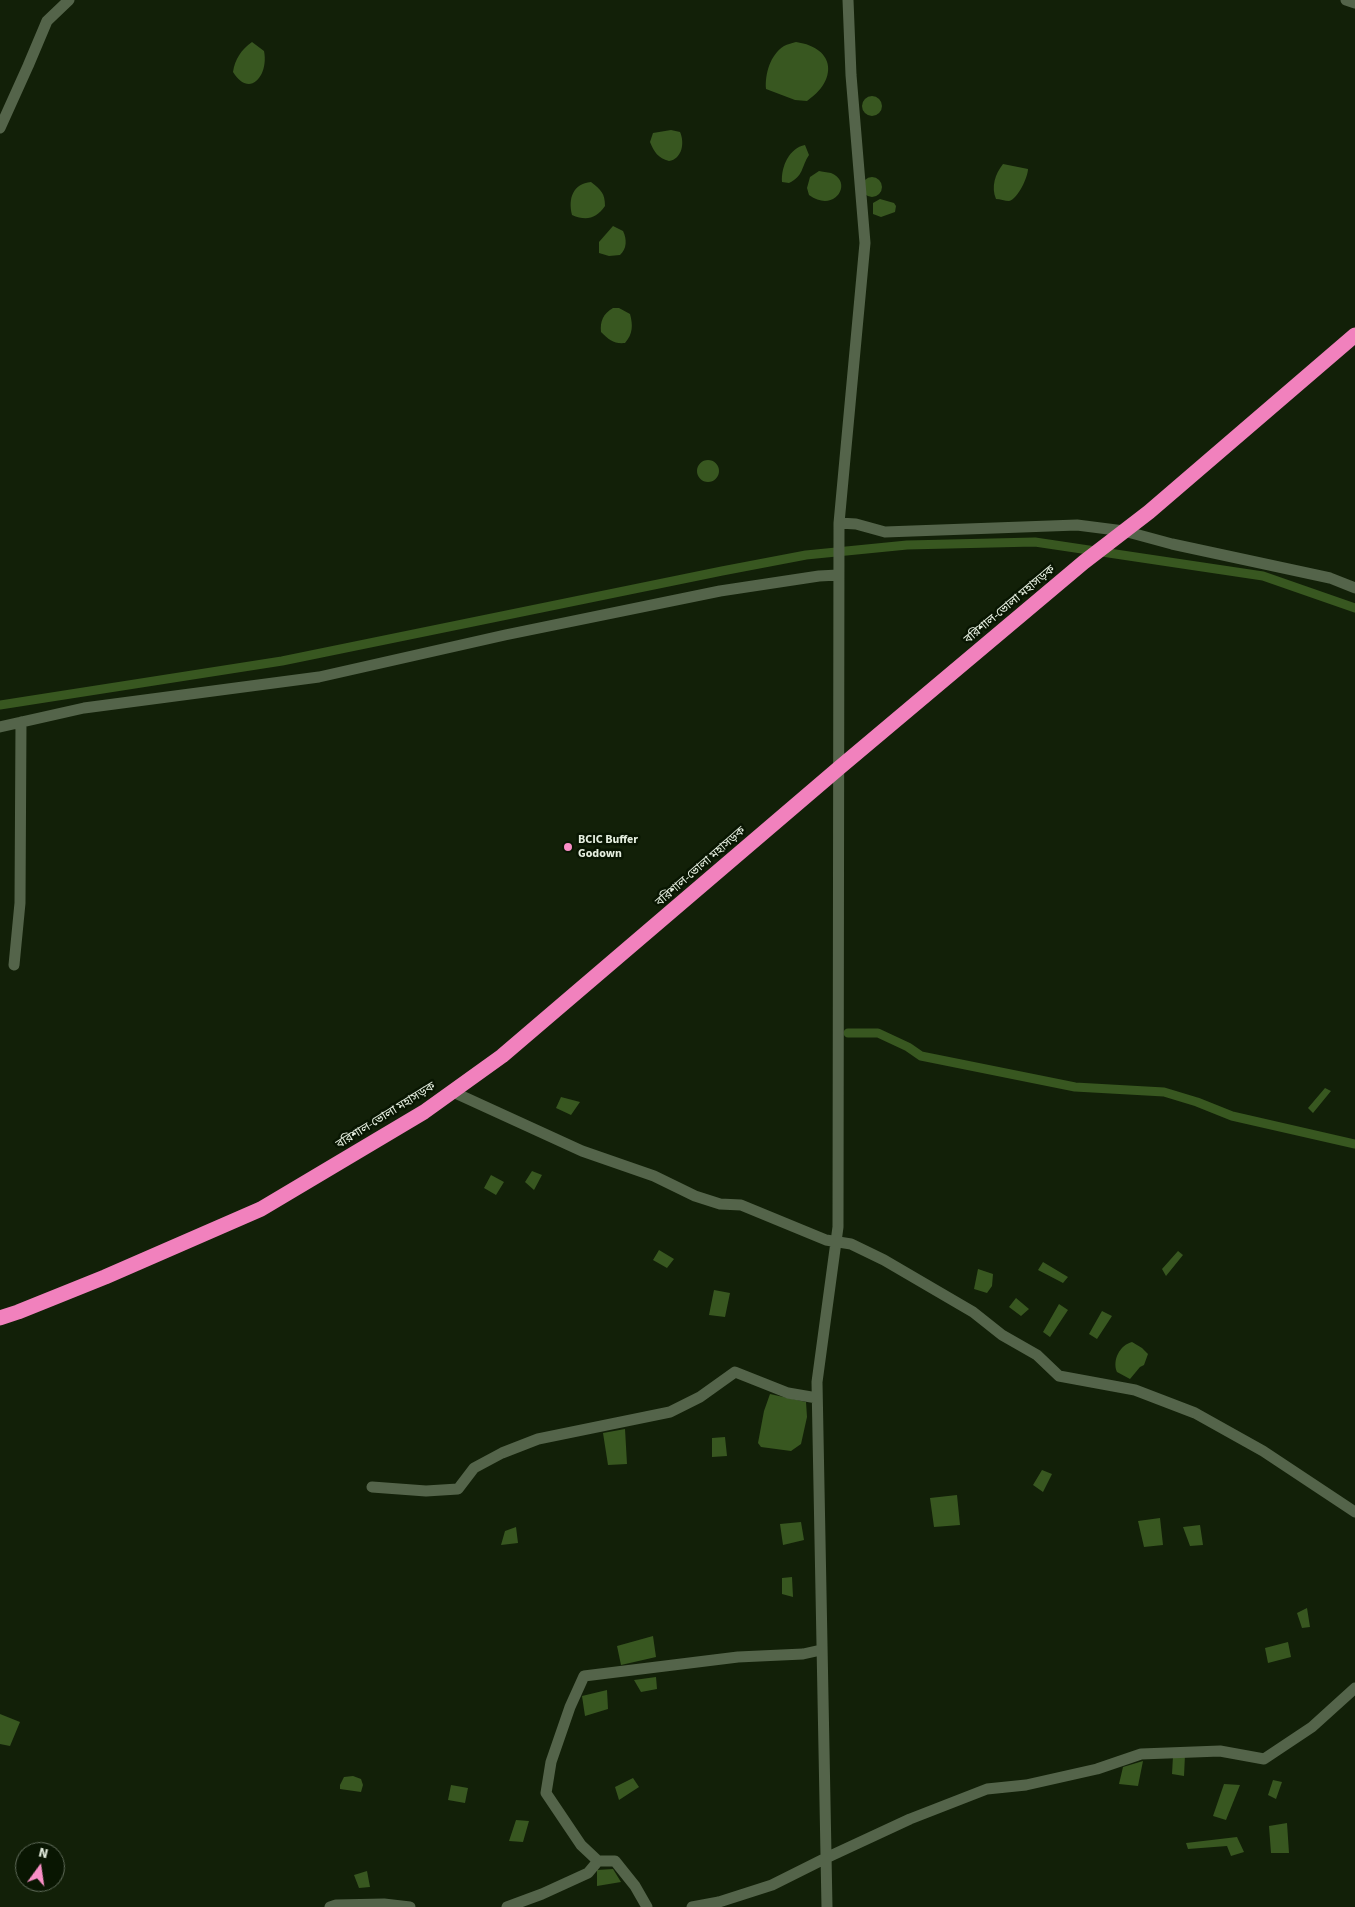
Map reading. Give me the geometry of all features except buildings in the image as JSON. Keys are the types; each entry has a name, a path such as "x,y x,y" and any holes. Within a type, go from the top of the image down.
{"highway":[{"name":"বরিশাল-ভোলা মহাসড়ক","path":"0,1318 105,1277 261,1208 424,1112 453,1092 502,1056 839,768 1355,336"}],"street":[{"path":"0,128 47,21 68,0"},
{"path":"827,1907 817,1382 838,1227 838,546 865,243 851,75 848,0"},
{"path":"1346,0 1355,3"},
{"path":"839,523 856,524 885,532 1077,525 1122,532 1330,578 1355,588"},
{"path":"0,727 84,708 319,677 505,635 720,591 820,576 838,571"},
{"path":"14,965 20,903 21,722"},
{"path":"453,1092 582,1151 654,1176 695,1196 720,1204 740,1206 826,1240 851,1244 884,1260 973,1312 1002,1335 1038,1355 1059,1376 1135,1390 1195,1413 1263,1451 1355,1512"},
{"path":"372,1487 426,1491 458,1489 474,1468 502,1453 538,1440 670,1412 700,1397 735,1372 788,1393 817,1398"},
{"path":"647,1907 635,1886 616,1861 598,1861 581,1846 546,1793 550,1762 570,1707 584,1676 738,1657 803,1654 821,1650"},
{"path":"692,1907 719,1902 772,1885 910,1819 987,1788 1026,1785 1097,1769 1140,1754 1220,1751 1264,1759 1312,1727 1355,1688"},
{"path":"507,1907 542,1894 588,1873 598,1861"},
{"path":"330,1907 336,1905 384,1904 410,1907"}],"shaded area":[{"path":"252,42 264,51 265,60 261,75 252,84 239,80 233,72 239,55"},
{"path":"796,42 809,45 819,51 825,58 828,66 828,75 824,84 807,101 795,100 766,89 769,65 775,54 784,46"},
{"path":"872,96 879,99 882,106 879,113 872,116 865,113 862,106 865,99"},
{"path":"671,130 680,132 682,145 680,154 669,161 657,154 650,142 653,133"},
{"path":"805,145 809,155 800,174 789,183 782,182 783,170 790,154"},
{"path":"1003,164 1028,169 1022,187 1016,196 1009,201 996,199 994,190 998,172"},
{"path":"819,171 831,173 838,177 841,183 841,189 833,199 827,201 818,200 809,195 807,188 810,177"},
{"path":"872,177 879,180 882,187 879,194 872,197 865,194 862,187 865,180"},
{"path":"591,182 602,192 605,206 598,214 590,218 572,215 571,203 573,193 580,186"},
{"path":"880,199 894,203 896,206 895,212 881,217 873,214 873,203"},
{"path":"613,226 623,231 626,241 624,250 620,255 609,256 599,253 599,242"},
{"path":"613,308 619,308 630,314 632,329 625,343 612,341 601,332 603,318"},
{"path":"708,460 716,463 719,471 716,479 708,482 700,479 697,471 700,463"},
{"path":"1325,1088 1331,1091 1313,1113 1308,1108"},
{"path":"561,1097 580,1102 571,1115 556,1108"},
{"path":"532,1171 542,1175 534,1190 525,1182"},
{"path":"491,1175 504,1182 496,1195 484,1188"},
{"path":"659,1250 674,1259 667,1268 653,1260"},
{"path":"1178,1251 1183,1255 1166,1276 1162,1269"},
{"path":"1043,1262 1068,1277 1063,1283 1038,1270"},
{"path":"978,1269 993,1274 992,1286 987,1293 974,1289"},
{"path":"714,1290 730,1293 725,1317 709,1315"},
{"path":"1016,1298 1029,1309 1021,1316 1009,1307"},
{"path":"1059,1304 1068,1310 1050,1337 1043,1332"},
{"path":"1102,1311 1112,1316 1097,1339 1089,1334"},
{"path":"1132,1342 1148,1354 1144,1365 1130,1379 1117,1372 1116,1358 1124,1346"},
{"path":"770,1394 806,1402 807,1417 801,1444 791,1451 761,1447 758,1443 764,1411"},
{"path":"625,1429 627,1464 608,1465 603,1433"},
{"path":"725,1437 727,1456 712,1457 712,1438"},
{"path":"1042,1470 1052,1474 1043,1492 1033,1485"},
{"path":"957,1495 960,1525 934,1527 930,1498"},
{"path":"1160,1518 1163,1545 1144,1547 1138,1521"},
{"path":"801,1522 804,1540 783,1545 780,1524"},
{"path":"1200,1525 1203,1545 1190,1546 1183,1527"},
{"path":"516,1527 518,1543 501,1545 505,1531"},
{"path":"792,1577 793,1597 782,1594 782,1578"},
{"path":"1307,1608 1310,1627 1302,1628 1297,1613"},
{"path":"653,1636 656,1657 621,1665 617,1646"},
{"path":"1288,1642 1291,1657 1268,1663 1265,1648"},
{"path":"656,1677 657,1689 641,1692 634,1680"},
{"path":"607,1690 608,1709 585,1716 582,1696"},
{"path":"0,1714 20,1722 10,1746 0,1744"},
{"path":"1185,1755 1184,1776 1172,1774 1173,1756"},
{"path":"1143,1761 1138,1786 1119,1784 1123,1767"},
{"path":"353,1776 361,1779 363,1785 361,1792 340,1789 344,1777"},
{"path":"633,1778 639,1787 619,1800 615,1787"},
{"path":"1273,1780 1282,1782 1276,1799 1268,1795"},
{"path":"1224,1784 1240,1785 1226,1820 1213,1816"},
{"path":"451,1785 468,1788 465,1803 448,1800"},
{"path":"516,1820 529,1821 523,1842 509,1841"},
{"path":"1287,1823 1289,1853 1271,1853 1269,1826"},
{"path":"1237,1837 1244,1852 1231,1856 1227,1846 1188,1849 1186,1843"},
{"path":"613,1869 621,1882 597,1886 597,1870"},
{"path":"367,1871 370,1887 359,1888 354,1875"}],"waterway":[{"path":"0,705 282,661 806,555 907,545 1035,542 1263,576 1355,608"},
{"path":"848,1033 878,1033 908,1047 921,1056 1075,1087 1164,1092 1197,1102 1232,1116 1355,1144"}],"place":[{"name":"BCIC Buffer Godown","path":"568,847"}]}
